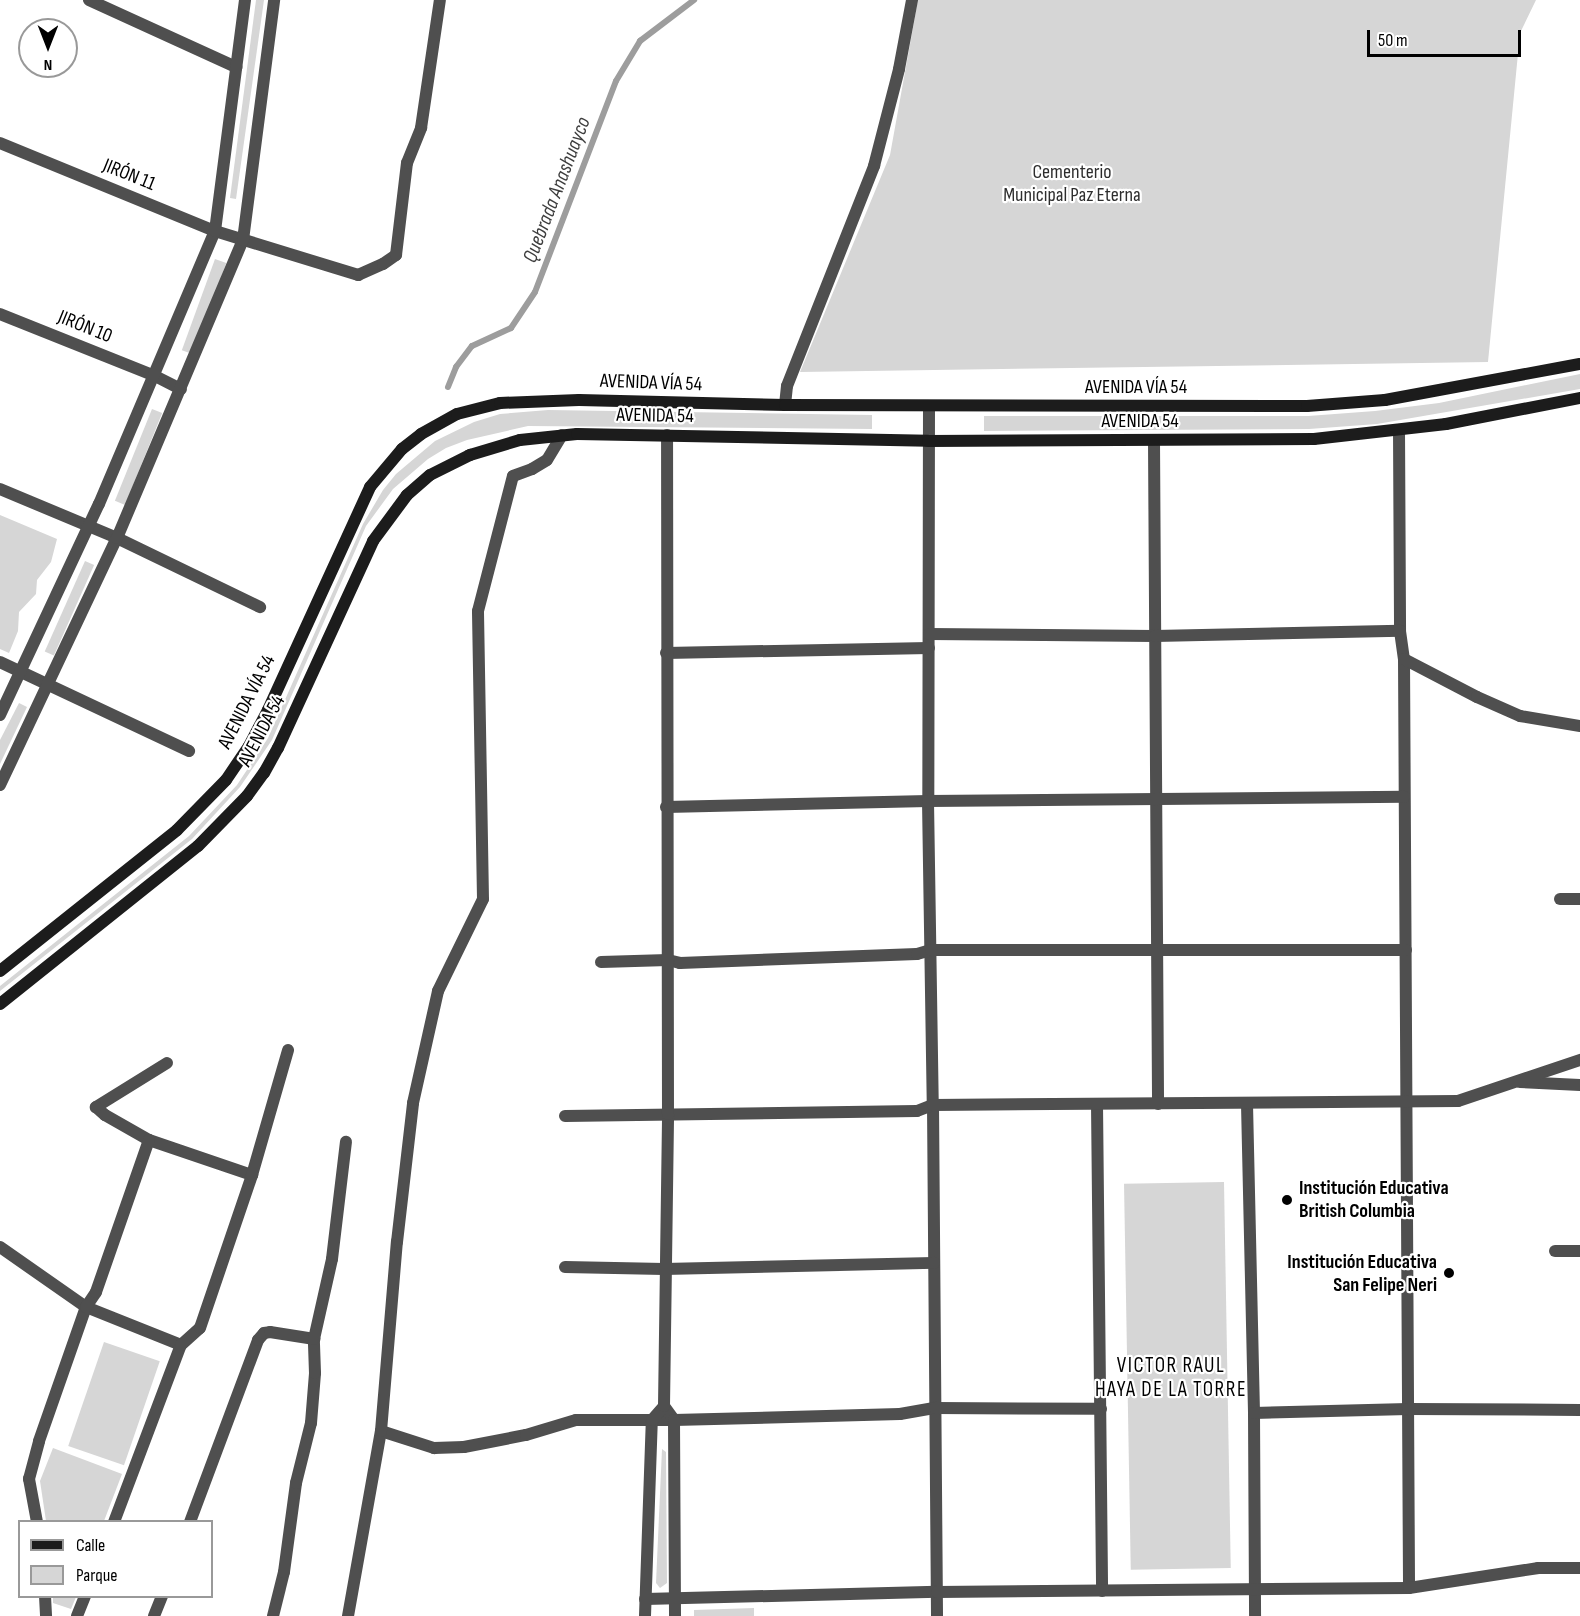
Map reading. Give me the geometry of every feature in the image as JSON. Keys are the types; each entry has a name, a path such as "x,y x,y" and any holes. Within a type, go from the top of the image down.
{"main road":[{"name":"AVENIDA VÍA 54","path":"0,970 177,830 226,780 249,746 268,710 370,487 402,449 421,434 457,414 500,403 579,400 785,405 1306,406 1384,400 1580,364"},
{"name":"AVENIDA 54","path":"0,1005 198,846 247,796 264,773 278,748 373,541 407,495 430,475 470,455 520,440 562,435 928,441 1314,439 1399,430 1580,398"}],"street":[{"path":"89,0 236,67"},
{"path":"0,715 88,527 155,376 215,231 245,0"},
{"path":"0,785 117,538 243,240 274,0"},
{"name":"JIRÓN 11","path":"0,143 215,231 358,275 383,264 396,255 407,164 422,128 440,0"},
{"path":"785,405 787,386 874,166 899,69 912,0"},
{"name":"JIRÓN 10","path":"0,314 181,388"},
{"path":"928,406 928,801 937,1616"},
{"path":"1399,430 1400,631 1404,659 1409,1588"},
{"path":"348,1616 381,1431 397,1242 413,1103 438,991 483,899 478,611 513,476 547,460 562,435"},
{"path":"667,435 668,1114 664,1269 664,1406 674,1420 675,1616"},
{"path":"1154,441 1158,1104"},
{"path":"0,489 117,538 260,607"},
{"path":"929,634 1155,636 1400,631"},
{"path":"666,654 929,648"},
{"path":"1404,659 1477,698 1520,716 1580,726"},
{"path":"0,662 189,751"},
{"path":"666,807 928,801 1404,797"},
{"path":"1560,899 1580,899"},
{"path":"601,962 668,960 680,963 848,957 917,954 931,950 1406,950"},
{"path":"114,1520 181,1345 200,1328 252,1175 288,1050"},
{"path":"565,1116 917,1111 933,1105 1458,1101 1580,1060"},
{"path":"167,1063 96,1107 105,1115 149,1140 252,1175"},
{"path":"1513,1082 1580,1085"},
{"path":"1097,1104 1102,1590"},
{"path":"1247,1104 1254,1413 1255,1616"},
{"path":"37,1520 29,1479 39,1441 86,1307 96,1292 149,1140"},
{"path":"273,1616 286,1562 296,1483 311,1423 315,1373 314,1339 332,1259 346,1142"},
{"path":"0,1246 86,1307 181,1345"},
{"path":"1556,1251 1580,1251"},
{"path":"565,1267 664,1269 934,1263"},
{"path":"190,1520 258,1340 264,1333 270,1332 314,1339"},
{"path":"645,1616 652,1420 664,1406"},
{"path":"381,1431 434,1448 454,1447 526,1435 576,1420 674,1420 900,1414 935,1408 1101,1409"},
{"path":"1254,1413 1408,1409 1580,1410"},
{"path":"645,1599 1255,1587 1409,1588 1538,1568 1580,1568"},
{"path":"45,1598 46,1616"},
{"path":"77,1616 84,1598"},
{"path":"154,1616 161,1598"}],"green space":[{"path":"256,0 264,0 236,199 230,198"},
{"name":"Cementerio Municipal Paz Eterna","path":"918,0 1536,0 1520,33 1488,362 800,372 890,155"},
{"path":"215,259 226,263 193,354 182,350"},
{"path":"1580,374 1580,389 1377,424 1309,429 984,431 984,416 1308,416 1375,411 1439,403"},
{"path":"152,409 162,413 125,505 115,501"},
{"path":"548,410 872,415 872,429 528,426 467,440 446,448 428,459 393,489 366,526 272,740 240,787 192,839 0,991 0,986 189,836 237,785 268,738 363,524 383,490 396,474 435,441 474,422 500,414"},
{"path":"0,515 57,539 51,562 37,580 36,594 19,612 18,631 9,653 0,649"},
{"path":"85,561 94,565 54,656 45,651"},
{"path":"19,703 27,707 0,764 0,740"},
{"path":"1224,1182 1231,1568 1131,1570 1124,1184"},
{"path":"104,1342 160,1361 124,1465 68,1446"},
{"path":"53,1448 122,1474 104,1520 46,1520 40,1481"},
{"path":"662,1449 666,1452 667,1583 660,1588 656,1583"},
{"path":"53,1598 76,1598 71,1609 53,1603"},
{"path":"754,1608 754,1616 694,1616 694,1610"}],"waterway":[{"name":"Quebrada Anashuayco","path":"448,387 456,367 472,346 511,328 535,292 616,81 640,41 694,0"}],"place":[{"name":"Institución Educativa British Columbia","path":"1287,1200"},
{"name":"Institución Educativa San Felipe Neri","path":"1449,1273"}],"district":[{"name":"VICTOR RAUL HAYA DE LA TORRE","path":"1171,1378"}]}
